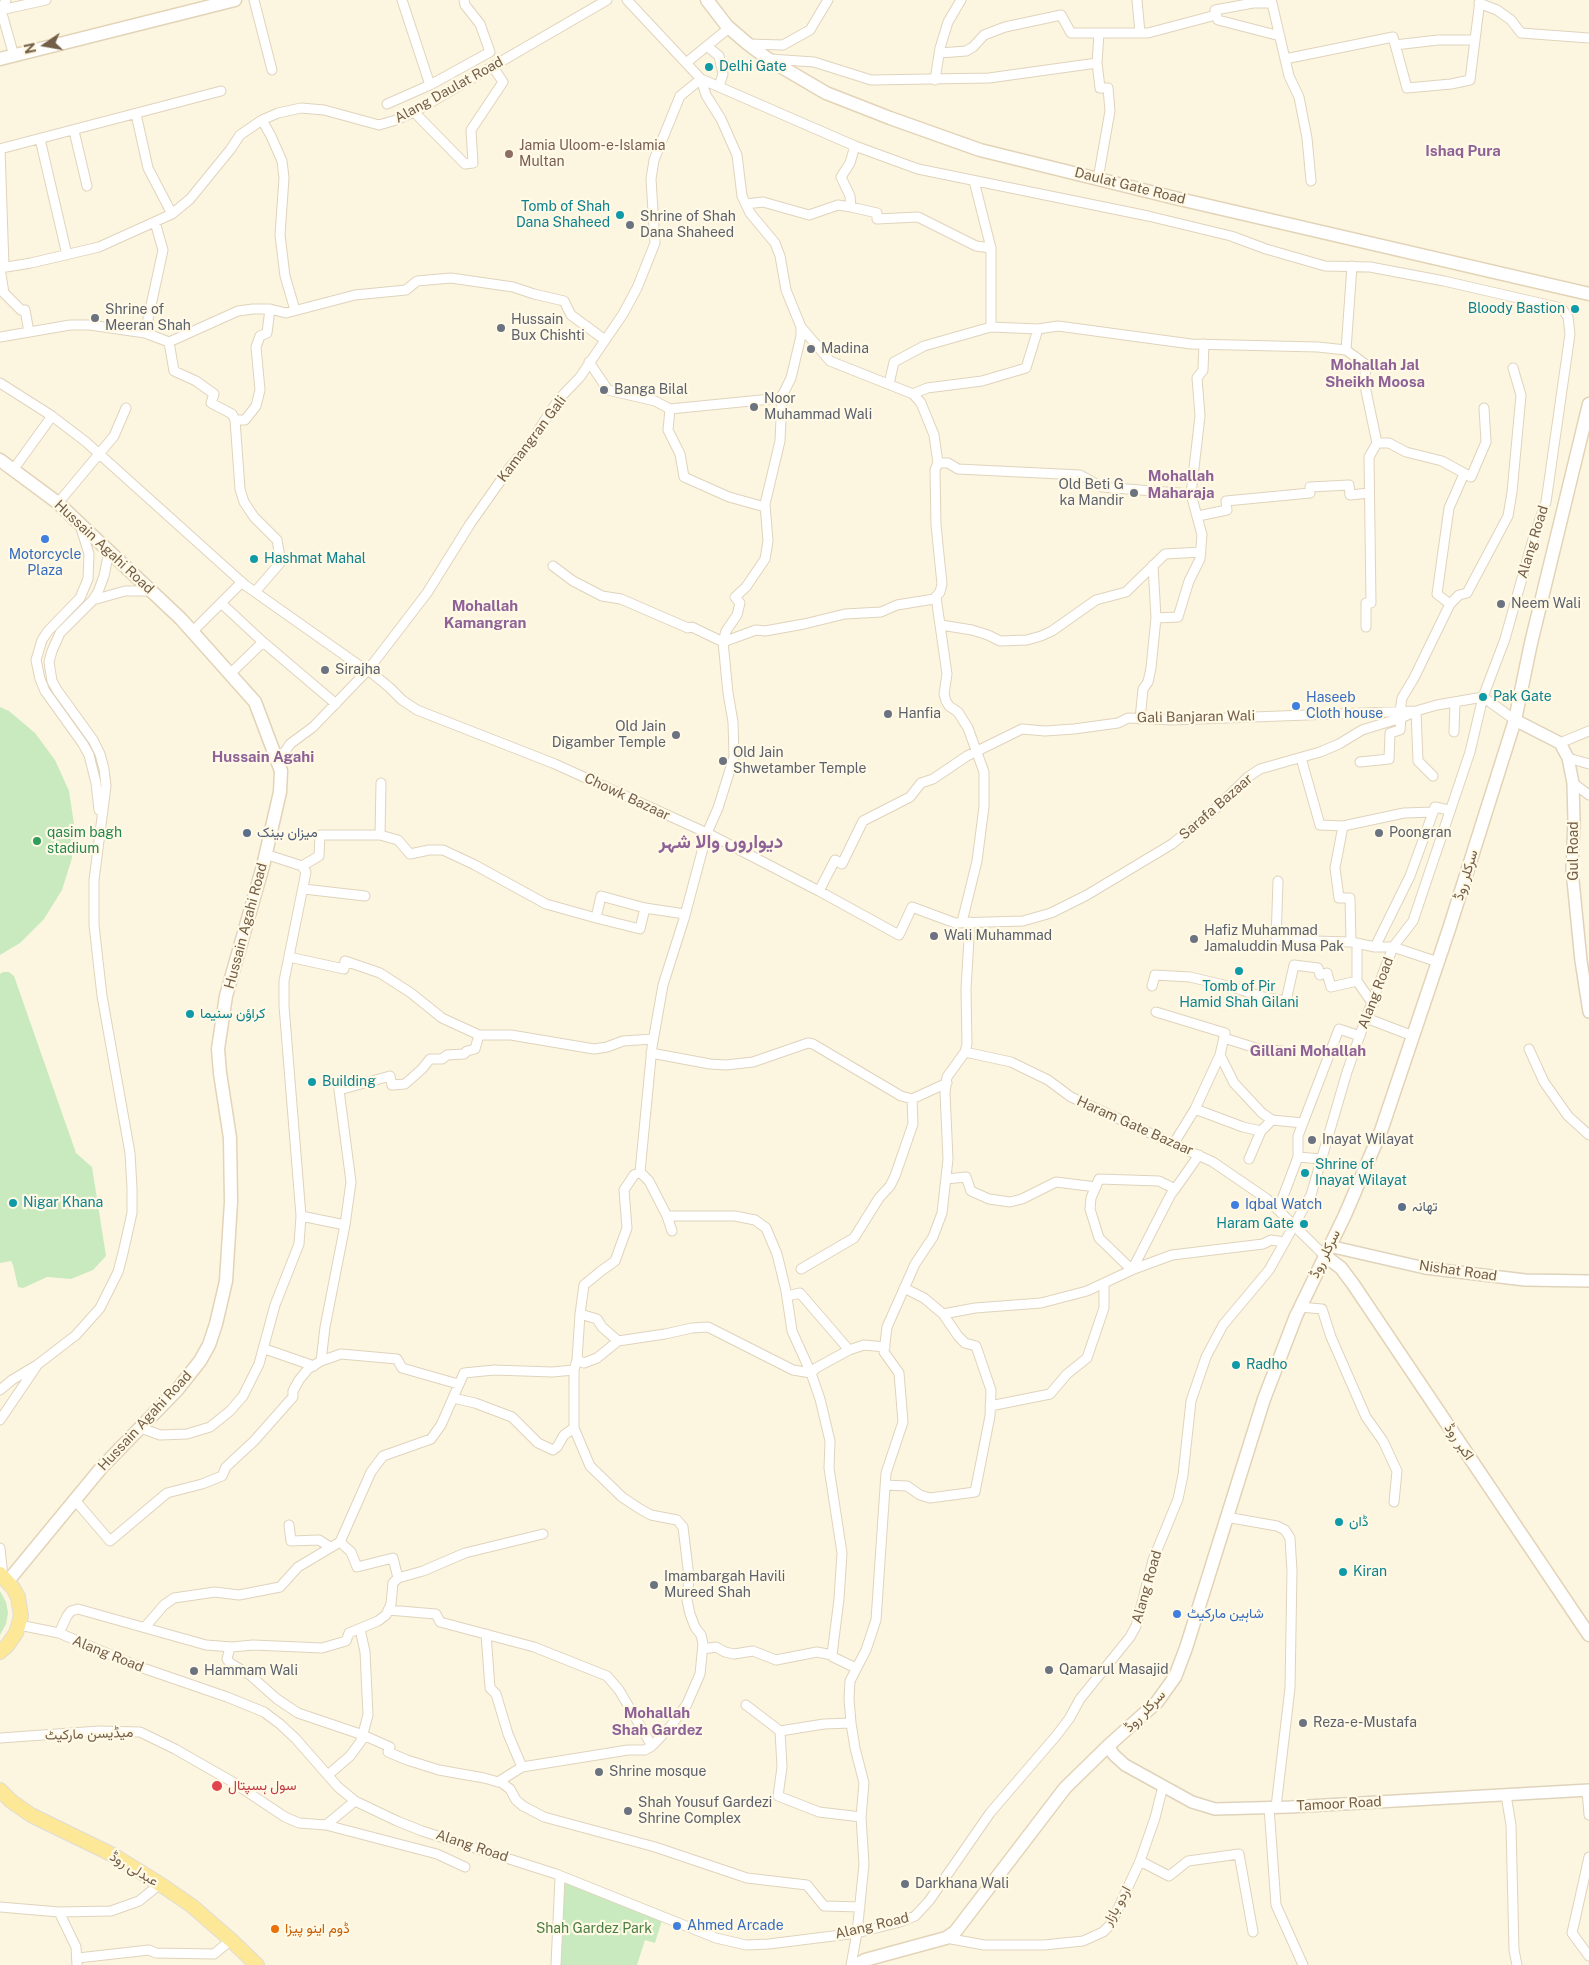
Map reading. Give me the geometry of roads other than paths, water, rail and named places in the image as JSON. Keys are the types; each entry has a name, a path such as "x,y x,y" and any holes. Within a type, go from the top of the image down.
{"main road":[{"path":"0,59 232,0"},
{"name":"Daulat Gate Road","path":"708,0 729,28 748,44 768,59 826,93 980,150 1589,294"},
{"name":"سرکلر روڈ","path":"856,1965 866,1960 946,1938 955,1932 1065,1788 1157,1702 1175,1677 1186,1648 1264,1399 1300,1307 1381,1131 1438,962 1515,720 1531,643 1589,404"},
{"name":"Hussain Agahi Road","path":"0,460 58,503 192,632 255,702 281,770 280,792 226,996 218,1049 230,1138 231,1202 226,1281 209,1345 200,1361 177,1390 102,1467 4,1577"},
{"name":"اکبر روڈ","path":"1327,1250 1352,1284 1589,1635"},
{"path":"0,1652 12,1640 19,1625 20,1616 18,1597 4,1577"},
{"name":"عبدلی روڈ","path":"0,1790 11,1801 31,1815 113,1855 160,1884 192,1906 257,1965"}],"street":[{"path":"6,0 1,10 14,56"},
{"path":"1,10 46,0"},
{"path":"254,0 272,70"},
{"path":"402,0 430,85"},
{"path":"388,104 430,85 490,52 480,24 465,5 464,0"},
{"name":"Alang Daulat Road","path":"1,268 99,247 172,214 190,199 240,135 262,120 278,113 301,108 324,110 379,125 396,120 414,112 607,0"},
{"path":"627,0 701,79 855,146 918,169 1231,236 1266,249 1325,266 1352,266 1346,350"},
{"path":"748,44 783,45 810,30 828,0"},
{"path":"935,80 948,22 961,0"},
{"path":"1138,0 1140,33"},
{"path":"1286,59 1394,37 1394,45 1406,88 1451,84 1470,80 1479,1 1511,20 1521,32 1589,38"},
{"path":"1280,36 1218,20 1216,10 1253,2 1272,3 1286,59 1289,76 1299,97 1306,130 1311,181"},
{"path":"940,53 966,51 974,47 984,35 1005,26 1061,15 1071,33 1148,34 1216,15"},
{"path":"686,63 729,28"},
{"path":"1098,179 1110,111 1108,88 1100,88 1097,63 1099,33"},
{"path":"1394,45 1438,40 1474,40"},
{"path":"707,46 720,56 723,74 719,86"},
{"path":"768,59 814,62 871,80 989,78 1097,63"},
{"path":"414,112 465,164 473,163 471,130 503,82 493,67"},
{"path":"640,1172 651,1052 663,985 707,833 718,808 734,757 733,722 723,642 726,630 737,615 740,603 735,598 746,587 765,559 768,542 765,507 780,441 781,398 790,378 802,336 801,327 786,290 780,256 775,243 750,213 742,196 737,155 722,120 706,95 701,79"},
{"name":"Kamangran Gali","path":"278,762 290,744 313,727 367,671 427,593 470,524 511,466 532,441 560,399 580,376 623,314 637,288 655,243 651,179 657,154 680,96 701,79"},
{"path":"29,332 25,310 21,310 4,293 1,268 0,149 221,92"},
{"path":"136,114 148,168 172,214"},
{"path":"262,120 282,160 284,178 280,235 285,276 295,310"},
{"path":"74,131 87,186"},
{"path":"40,139 67,255"},
{"path":"851,207 850,196 841,177 850,162 855,146"},
{"path":"974,181 991,248 991,327"},
{"path":"746,204 763,202 809,215 838,205 878,213 877,218 918,217 976,246 991,248"},
{"path":"145,333 163,250 154,222"},
{"name":"Alang Road","path":"19,1625 59,1633 137,1666 227,1697 264,1712 296,1739 355,1802 422,1830 551,1872 716,1938 746,1945 769,1944 857,1932 900,1922 915,1916 929,1901 990,1813 1069,1719 1080,1699 1130,1637 1136,1626 1153,1560 1178,1499 1183,1476 1191,1401 1206,1357 1223,1325 1269,1270 1293,1224 1311,1195 1347,1072 1366,1018 1373,1004 1393,947 1413,921 1470,752 1483,698 1505,639 1533,539 1546,502 1570,334 1568,317 1563,310 1444,281 1370,267 1352,266"},
{"path":"0,337 70,325 90,325 145,333 169,342 238,311 270,309 286,312 355,296 406,290 417,281 451,278 513,287 564,301 571,315 605,340"},
{"path":"235,420 245,420 256,406 260,390 256,347 260,336 267,333 270,309"},
{"path":"889,384 894,362 924,346 991,327 1038,329 1058,326 1204,344 1318,347 1346,350 1365,364 1366,391 1377,442 1369,457 1371,603 1366,603 1366,627"},
{"path":"553,566 573,581 602,596 621,599 688,628 692,627 723,642 756,630 765,631 804,624 845,614 881,612 897,605 934,599 940,592 942,584 936,525 935,470 938,463 934,435 921,403 914,394 830,361 801,327"},
{"path":"914,394 927,388 982,381 1026,368 1038,329"},
{"path":"169,342 174,372 196,381 214,394 211,402 232,414 235,420 240,489 244,502 254,517 277,540 280,563 255,592"},
{"path":"1156,618 1178,617 1189,581 1200,560 1202,535 1192,494 1200,416 1197,378 1203,370 1204,344"},
{"path":"589,362 608,390 655,401 670,409 781,398"},
{"path":"1360,762 1389,759 1390,733 1400,730 1402,698 1414,678 1450,604 1459,595 1466,593 1508,516 1512,492 1520,395 1513,368"},
{"name":"Chowk Bazaar","path":"0,383 52,416 98,453 242,582 389,687 402,700 417,710 555,764 707,833 819,891 886,930 899,935 912,907 963,922"},
{"path":"58,503 114,436 126,408"},
{"path":"1377,442 1389,443 1406,452 1442,461 1470,478 1486,442 1484,408"},
{"path":"670,409 668,430 680,454 684,478 728,497 765,507"},
{"path":"13,470 52,416"},
{"path":"938,463 948,463 958,469 1080,475 1102,487 1192,494"},
{"path":"1450,604 1437,594 1449,508 1464,474"},
{"path":"1198,516 1227,510 1226,501 1310,493 1310,487 1349,486 1350,495 1369,494"},
{"path":"79,523 89,554 88,579 80,598 48,631 42,640 36,660 45,691 89,755 96,783 100,825"},
{"path":"0,1390 76,1335 100,1308 118,1272 132,1213 130,1153 102,996 95,944 94,880 106,786 104,769 100,754 93,740 57,690 52,680 50,662 52,651 60,633 93,600 102,584 109,551"},
{"path":"941,625 972,630 1000,641 1027,640 1052,631 1096,600 1126,592 1165,554 1201,552"},
{"path":"1140,718 1144,688 1148,682 1151,668 1156,618 1153,565"},
{"path":"192,632 242,582"},
{"path":"93,600 124,591 151,591"},
{"path":"851,1965 857,1932 864,1864 861,1816 864,1783 855,1748 848,1699 850,1681 866,1650 876,1620 886,1474 903,1422 899,1373 884,1352 887,1327 915,1264 935,1234 942,1213 948,1159 945,1093 947,1077 965,1052 967,1044 963,922 977,861 984,807 984,772 977,751 962,717 948,706 944,694 947,674 936,597"},
{"path":"221,603 263,642 336,704"},
{"path":"230,674 263,642"},
{"path":"1483,698 1515,720 1560,743 1589,731"},
{"name":"Sarafa Bazaar","path":"963,922 1023,921 1051,913 1087,895 1172,844 1213,811 1248,777 1260,769 1301,758 1339,744 1362,730 1400,715 1437,705 1483,698"},
{"path":"1454,732 1455,703"},
{"path":"1416,711 1418,761 1433,776"},
{"name":"Gali Banjaran Wali","path":"819,891 835,860 842,864 863,821 910,797 921,783 934,779 977,751 1022,729 1045,731 1074,729 1118,723 1128,718 1172,720 1400,715"},
{"name":"Gul Road","path":"1560,743 1568,758 1573,783 1572,870 1581,961 1589,1012"},
{"path":"1301,758 1320,825 1343,826 1404,813 1433,812"},
{"path":"1568,758 1589,764"},
{"path":"380,835 381,783"},
{"path":"1573,783 1589,795"},
{"path":"1375,946 1407,881 1435,807 1449,810"},
{"path":"1343,826 1335,868 1339,898 1350,898 1357,981 1373,1004"},
{"path":"302,866 319,856 320,835 380,835 398,840 410,854 429,850 443,850 473,864 546,904 596,918 640,929 645,908"},
{"path":"141,1428 160,1435 187,1434 210,1427 230,1412 251,1383 265,1348 276,1305 299,1244 301,1216 284,1006 284,981 306,872 302,866 265,854"},
{"path":"1278,881 1276,940 1354,943 1393,947 1438,962"},
{"path":"1407,881 1424,886"},
{"path":"304,889 365,896"},
{"path":"596,918 601,896 645,908 685,914"},
{"path":"289,957 344,969 345,961 380,974 411,993 442,1018 479,1035 511,1034 594,1048 607,1048 623,1041 653,1040"},
{"path":"1152,986 1155,975 1190,977 1232,987 1263,998 1286,1001 1294,966 1318,968 1320,975 1327,973 1331,988 1357,981"},
{"path":"1156,1012 1225,1033 1220,1055 1195,1109 1174,1143"},
{"path":"1366,1018 1413,1036"},
{"path":"1278,1210 1298,1157 1298,1136 1339,1030 1360,1036"},
{"path":"318,1364 345,1225 351,1182 339,1090 390,1076 392,1085 405,1084 430,1059 442,1059 447,1055 464,1054 475,1049 479,1035"},
{"path":"1224,1038 1259,1049 1282,1051"},
{"path":"651,1052 710,1064 726,1065 753,1062 813,1044 901,1096 912,1098 947,1083"},
{"path":"1529,1049 1544,1082 1568,1116 1589,1135"},
{"name":"Haram Gate Bazaar","path":"965,1052 1011,1062 1048,1080 1071,1097 1213,1162 1267,1199 1293,1224 1327,1250"},
{"path":"1220,1055 1234,1083 1262,1113 1272,1120 1303,1123"},
{"path":"801,1269 854,1238 879,1198 890,1186 914,1124 912,1098"},
{"path":"1195,1109 1242,1127 1261,1131"},
{"path":"1249,1159 1261,1131 1272,1120"},
{"path":"1132,1270 1175,1189 1199,1155"},
{"path":"1298,1157 1321,1159"},
{"path":"640,1172 649,1180 667,1216 672,1231"},
{"path":"498,1782 522,1767 628,1750 645,1750 652,1746 670,1727 687,1704 700,1674 703,1650 701,1635 695,1627 687,1600 689,1576 683,1527 677,1520 651,1515 640,1510 611,1487 590,1466 574,1428 574,1370 577,1360 584,1285 600,1270 615,1261 627,1228 624,1190 634,1175 640,1172"},
{"path":"946,1179 966,1177 971,1190 989,1199 1010,1202 1022,1199 1056,1182 1096,1187"},
{"path":"1132,1270 1099,1238 1090,1209 1091,1198 1099,1179 1159,1181 1175,1189"},
{"path":"301,1216 345,1225"},
{"path":"667,1216 736,1216 755,1220 766,1228 777,1254 787,1296 792,1331 811,1373 820,1399 830,1441 829,1468 842,1545 839,1599 832,1655"},
{"path":"943,1314 975,1308 1041,1303 1087,1290 1132,1270 1172,1256 1263,1244 1271,1240 1284,1242"},
{"name":"Nishat Road","path":"1327,1250 1425,1268 1525,1280 1589,1281"},
{"path":"990,1406 1050,1394 1067,1374 1087,1358 1104,1308 1104,1283"},
{"path":"885,1486 907,1486 920,1495 930,1498 975,1492 990,1416 990,1390 976,1346 965,1343 943,1314 924,1298 904,1288"},
{"path":"787,1296 800,1293 849,1350"},
{"path":"1300,1307 1322,1309 1331,1337 1366,1417 1382,1441 1397,1471 1394,1502"},
{"path":"580,1314 597,1319 602,1327 618,1341"},
{"path":"577,1360 584,1363 597,1358 618,1341 708,1327 794,1370 811,1373"},
{"path":"811,1373 816,1368 849,1350 864,1345 885,1347"},
{"path":"265,1348 318,1364"},
{"path":"74,1499 110,1541 167,1493 202,1484 222,1476 226,1467 254,1441 293,1397 293,1391 308,1369 341,1354 397,1359 402,1368 458,1384"},
{"path":"0,1420 37,1365"},
{"path":"145,1627 164,1605 174,1598 215,1592 239,1595 280,1588 298,1567 340,1542 372,1472 383,1456 431,1439 441,1425 464,1373 479,1371 552,1372 574,1370"},
{"path":"452,1398 474,1402 512,1417 538,1443 553,1450 564,1435 574,1428"},
{"path":"1226,1517 1277,1526 1285,1530 1290,1538 1292,1571 1290,1688 1272,1807 1276,1905 1303,1965"},
{"path":"289,1525 291,1540 318,1540 330,1547"},
{"path":"59,1633 67,1616 78,1609 206,1645 322,1648 346,1642 349,1632 378,1622 388,1610 393,1583 398,1578 465,1553 544,1534"},
{"path":"340,1542 350,1552 357,1567 393,1558 398,1578"},
{"path":"0,1548 4,1577"},
{"path":"388,1610 436,1614 440,1622 534,1647 607,1676 619,1690 652,1746"},
{"path":"328,1775 350,1756 363,1735 368,1716 365,1652 360,1629"},
{"path":"486,1634 490,1688 496,1694 508,1734 522,1767"},
{"path":"230,1647 228,1659 230,1663 250,1675 277,1699 298,1713 363,1735 390,1747 388,1752 407,1760 439,1770 498,1782 510,1789 516,1800 523,1806 544,1817 655,1847 747,1878 807,1885 824,1906 860,1906"},
{"path":"703,1650 716,1647 734,1654 753,1651 776,1660 817,1652 832,1655 856,1668"},
{"path":"746,1705 780,1732 782,1767 778,1796 819,1812 861,1816"},
{"path":"780,1732 824,1724 851,1723"},
{"name":"میڈیسن مارکیٹ","path":"0,1738 99,1731 140,1732 223,1776 299,1823 326,1825 437,1854 465,1867"},
{"name":"Tamoor Road","path":"1108,1746 1119,1760 1163,1786 1192,1802 1215,1809 1588,1790"},
{"name":"اردو بازار","path":"946,1938 984,1946 1044,1945 1083,1941 1102,1932 1110,1924 1140,1861 1155,1818 1163,1786"},
{"path":"1588,1790 1589,1815"},
{"path":"1506,1794 1511,1825 1514,1950 1517,1965"},
{"path":"326,1825 355,1802"},
{"path":"1140,1861 1169,1876 1188,1861 1239,1854 1253,1932"},
{"path":"1589,1856 1572,1933 1589,1956"},
{"path":"556,1965 560,1877"},
{"path":"0,1907 59,1912 111,1911 139,1901 160,1884"},
{"path":"59,1912 76,1947 78,1961 149,1950 156,1953 214,1954 231,1940"}],"place":[{"name":"Delhi Gate","path":"709,67"},
{"name":"Jamia Uloom-e-Islamia Multan","path":"509,154"},
{"name":"Tomb of Shah Dana Shaheed","path":"620,215"},
{"name":"Shrine of Shah Dana Shaheed","path":"630,225"},
{"name":"Bloody Bastion","path":"1575,309"},
{"name":"Shrine of Meeran Shah","path":"95,318"},
{"name":"Hussain Bux Chishti","path":"501,328"},
{"name":"Madina","path":"811,349"},
{"name":"Banga Bilal","path":"604,390"},
{"name":"Noor Muhammad Wali","path":"754,407"},
{"name":"Old Beti G ka Mandir","path":"1134,493"},
{"name":"Motorcycle Plaza","path":"45,539"},
{"name":"Hashmat Mahal","path":"254,559"},
{"name":"Neem Wali","path":"1501,604"},
{"name":"Sirajha","path":"325,670"},
{"name":"Pak Gate","path":"1483,697"},
{"name":"Haseeb Cloth house","path":"1296,706"},
{"name":"Hanfia","path":"888,714"},
{"name":"Old Jain Digamber Temple","path":"676,735"},
{"name":"Old Jain Shwetamber Temple","path":"723,761"},
{"name":"میزان بینک","path":"247,833"},
{"name":"Poongran","path":"1379,833"},
{"name":"qasim bagh stadium","path":"37,841"},
{"name":"Wali Muhammad","path":"934,936"},
{"name":"Hafiz Muhammad Jamaluddin Musa Pak","path":"1194,939"},
{"name":"Tomb of Pir Hamid Shah Gilani","path":"1239,971"},
{"name":"کراؤن سنیما","path":"190,1014"},
{"name":"Building","path":"312,1082"},
{"name":"Inayat Wilayat","path":"1312,1140"},
{"name":"Shrine of Inayat Wilayat","path":"1305,1173"},
{"name":"Nigar Khana","path":"13,1203"},
{"name":"Iqbal Watch","path":"1235,1205"},
{"name":"تھانہ","path":"1402,1207"},
{"name":"Haram Gate","path":"1304,1224"},
{"name":"Radho","path":"1236,1365"},
{"name":"ڈان","path":"1339,1522"},
{"name":"Kiran","path":"1343,1572"},
{"name":"Imambargah Havili Mureed Shah","path":"654,1585"},
{"name":"شاہین مارکیٹ","path":"1177,1614"},
{"name":"Qamarul Masajid","path":"1049,1670"},
{"name":"Hammam Wali","path":"194,1671"},
{"name":"Reza-e-Mustafa","path":"1303,1723"},
{"name":"Shrine mosque","path":"599,1772"},
{"name":"سول ہسپتال","path":"217,1786"},
{"name":"Shah Yousuf Gardezi Shrine Complex","path":"628,1811"},
{"name":"Darkhana Wali","path":"905,1884"},
{"name":"Ahmed Arcade","path":"677,1926"},
{"name":"ڈوم اینو پیزا","path":"275,1929"}],"district":[{"name":"Ishaq Pura","path":"1463,151"},
{"name":"Mohallah Jal Sheikh Moosa","path":"1375,374"},
{"name":"Mohallah Maharaja","path":"1181,484"},
{"name":"Mohallah Kamangran","path":"485,614"},
{"name":"Hussain Agahi","path":"263,757"},
{"name":"دیواروں والا شہر","path":"721,842"},
{"name":"Gillani Mohallah","path":"1308,1051"},
{"name":"Mohallah Shah Gardez","path":"657,1722"}],"park label":[{"name":"Shah Gardez Park","path":"594,1929"}]}
